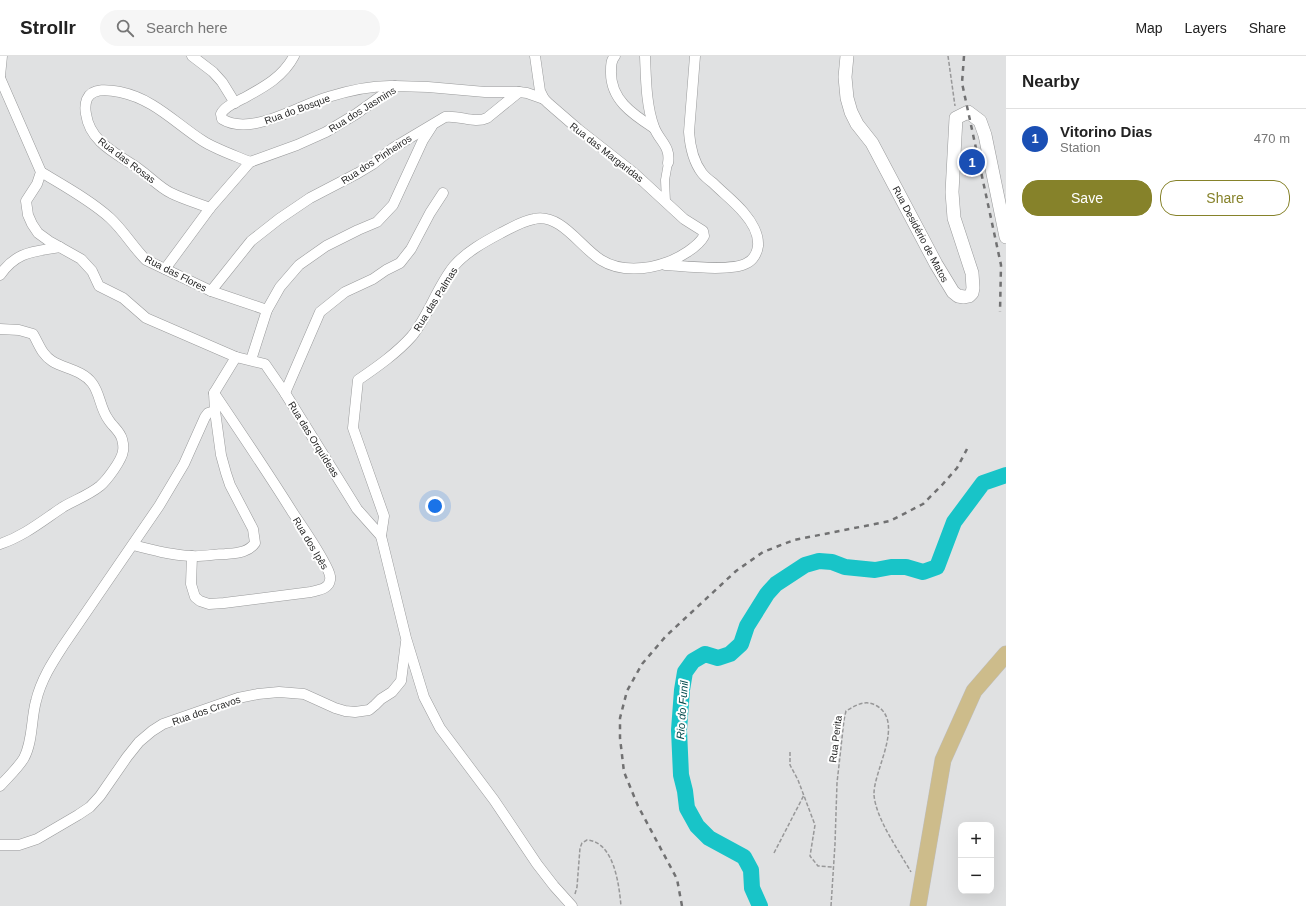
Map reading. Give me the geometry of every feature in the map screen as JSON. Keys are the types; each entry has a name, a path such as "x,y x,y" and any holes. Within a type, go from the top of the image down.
{"main road":[{"path":"918,906 943,760 974,691 1006,654"}],"street":[{"path":"2,56 0,77 41,172"},
{"path":"192,56 213,72 222,82 235,103"},
{"name":"Rua do Bosque","path":"294,56 285,70 278,77 223,110 221,115 222,118 233,123 254,123 271,119 327,97 367,87 395,86"},
{"path":"535,56 539,88 544,99"},
{"path":"615,56 612,60 611,67 611,80 614,91 620,100 634,114 654,128"},
{"path":"645,56 649,105 654,128 667,148 669,154 666,180 666,202"},
{"path":"662,264 700,267 739,266 747,263 757,251 758,243 756,234 749,219 744,212 702,173 690,145 689,132 695,56"},
{"name":"Rua Desidério de Matos","path":"847,56 845,77 847,98 851,112 857,124 872,144 939,270 953,292 958,296 964,297 969,296 972,293 973,288 972,273 954,218 952,192 956,118"},
{"name":"Rua dos Jasmins","path":"165,269 210,208 250,162 297,145 326,132 356,114 395,86 428,86 485,92 519,92 544,99"},
{"name":"Rua das Rosas","path":"210,208 169,192 134,165 108,149 100,142 91,130 86,116 86,102 88,96 97,91 110,90 138,97 160,109 204,142 250,162"},
{"name":"Rua dos Pinheiros","path":"211,291 251,241 279,219 310,198 363,170 393,148 445,117 452,116 483,120 519,92"},
{"name":"Rua das Margaridas","path":"544,99 578,129 634,173 684,219 700,229 704,234"},
{"path":"956,118 968,112 980,121 985,135 1006,238"},
{"path":"251,360 267,310 280,287 299,266 326,246 377,222 393,205 423,140 434,123"},
{"name":"Rua das Orquídeas","path":"41,172 26,201 28,215 38,233 86,263 92,271 99,286 123,298 146,318 236,357 265,364 285,393 357,509 381,536"},
{"name":"Rua das Flores","path":"41,172 103,212 116,224 146,260 211,291 267,310"},
{"path":"285,393 320,312 345,292 400,264 411,249 430,213 443,194"},
{"name":"Rua das Palmas","path":"572,906 537,864 494,800 440,728 424,697 406,638 381,536 384,516 353,428 358,380 378,367 411,337 420,326 454,266 469,252 493,237 524,221 542,218 550,220 560,225 602,261 612,266 630,269 662,264 682,256 702,240 704,234"},
{"path":"0,275 10,263 18,257 36,251 60,247"},
{"path":"0,329 18,330 33,334 45,356 52,361 78,372 92,384 108,419 119,432 124,444 123,453 120,459 99,486 20,536 0,544"},
{"path":"133,545 168,553 192,556 248,550 256,543 253,529 230,485 226,473 221,455 215,411 214,393 236,357"},
{"name":"Rua dos Ipês","path":"192,556 192,591 195,597 200,601 209,604 311,592 321,590 328,586 330,581 327,568 311,542 262,464 214,393"},
{"path":"0,786 19,765 26,753 30,740 36,701 42,683 49,669 104,585 159,506 184,464 204,417 208,413 215,411"},
{"name":"Rua dos Cravos","path":"0,845 19,845 37,839 78,816 90,807 100,796 139,742 152,731 164,724 238,698 279,692 304,694 345,711 363,712 369,710 381,699 392,692 401,681 406,638"}],"path":[{"path":"948,56 956,118"},
{"name":"Rua Perita","path":"831,906 837,783 844,720 846,711 858,704 872,703 880,708 886,717 888,732 886,749 874,794 877,811 920,889"},
{"path":"790,752 790,764 798,780 815,825 810,856 818,866 833,867"},
{"path":"774,853 804,795"},
{"path":"572,906 578,887 580,848 582,843 587,840 594,840 601,846 614,866 621,906"}],"building":[{"path":"975,153 979,175 970,177 969,175 965,176 964,171 968,170 965,155"}],"waterway":[{"name":"Rio do Funil","path":"760,906 752,888 751,870 744,857 709,838 697,826 687,808 681,775 679,730 685,672 693,661 705,654 718,658 730,654 741,644 747,626 767,594 776,584 805,565 819,561 832,562 845,567 875,570 891,567 906,567 923,572 937,567 954,522 983,483 1006,475"}],"railway":[{"path":"964,56 962,83 1001,265 1000,312"},
{"path":"682,906 677,879 638,806 624,772 620,738 620,718 627,691 642,664 666,636 736,571 763,552 794,540 890,521 923,504 957,468 967,449"}],"place":[{"name":"Vitorino Dias","path":"972,162"}]}
